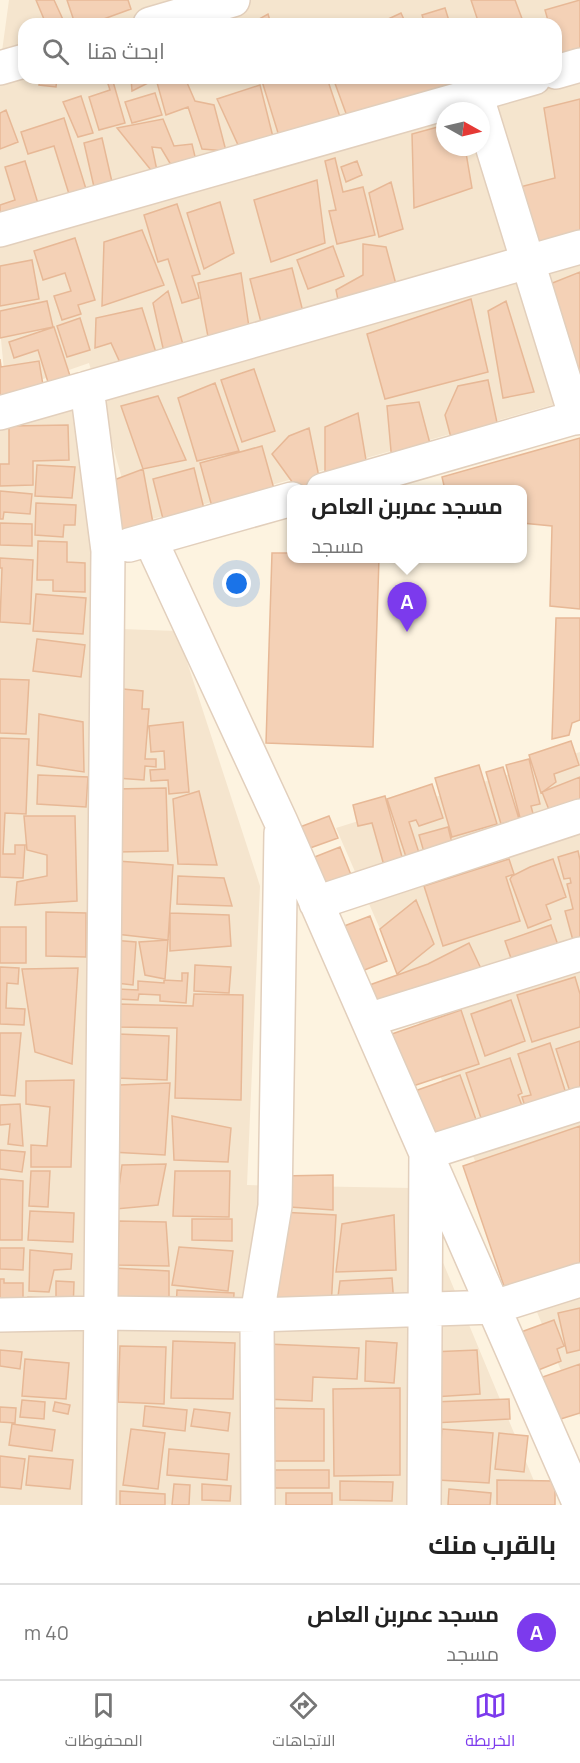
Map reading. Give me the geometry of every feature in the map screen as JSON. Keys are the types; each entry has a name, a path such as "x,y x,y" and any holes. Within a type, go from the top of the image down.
{"street":[{"path":"171,18 233,0"},
{"path":"0,68 18,63"},
{"path":"562,70 580,65"},
{"path":"0,230 512,84"},
{"path":"337,485 578,417 476,94"},
{"path":"0,412 580,248"},
{"path":"87,388 108,551 99,1505"},
{"path":"108,551 287,500"},
{"path":"150,539 281,822 580,1505"},
{"path":"316,903 580,816"},
{"path":"258,1505 257,1315 275,1206 281,822"},
{"path":"368,1020 580,954"},
{"path":"426,1153 580,1104"},
{"path":"424,1505 426,1153"},
{"path":"0,1315 101,1313 257,1315 494,1307 580,1280"}],"shaded area":[{"path":"9,0 580,0 580,397 135,524 89,363 6,392 0,329 0,66"},
{"path":"79,405 91,534 92,628 177,631 260,886 247,1185 412,1188 544,1505 0,1505 0,423"},
{"path":"580,752 580,1417 380,929 336,828"}],"building":[{"path":"36,0 54,0 62,18 44,18"},
{"path":"67,0 128,0 131,9 106,18 73,18"},
{"path":"471,0 515,0 522,18 477,18"},
{"path":"580,0 580,58 562,63 562,18 547,18 545,10"},
{"path":"445,8 448,18 423,18 422,15"},
{"path":"401,13 403,18 390,18"},
{"path":"39,84 56,84 56,87"},
{"path":"108,84 114,84 125,123 99,130 89,97 110,90"},
{"path":"131,84 146,84 132,91"},
{"path":"157,84 188,84 195,101 214,105 226,151 202,149 188,107 166,115"},
{"path":"263,84 329,84 340,117 279,136"},
{"path":"335,84 455,84 347,116"},
{"path":"260,85 273,137 239,147 217,99"},
{"path":"155,93 162,115 132,123 125,102"},
{"path":"81,96 93,133 78,137 63,102"},
{"path":"580,99 580,231 534,246 516,188 555,178 544,108"},
{"path":"6,110 18,142 0,149 0,113"},
{"path":"64,118 86,189 69,194 54,146 28,154 21,132"},
{"path":"163,119 174,146 192,144 199,173 177,175 161,148 152,147 159,180 117,128"},
{"path":"436,127 436,156 467,156 472,188 414,208 412,134"},
{"path":"102,138 112,182 94,187 84,143"},
{"path":"335,158 343,192 363,187 375,235 337,244 329,211 336,210 325,161"},
{"path":"25,161 40,210 0,223 0,205 15,200 5,167"},
{"path":"357,161 362,175 346,182 341,167"},
{"path":"317,180 325,243 271,262 254,200"},
{"path":"391,182 403,229 379,237 369,193"},
{"path":"220,202 234,253 204,269 187,213"},
{"path":"177,204 200,274 192,276 199,298 182,303 168,259 158,262 144,215"},
{"path":"142,230 164,285 102,306 104,242"},
{"path":"75,238 95,300 78,305 81,314 62,320 54,296 71,291 65,273 43,280 34,251"},
{"path":"363,244 386,247 398,292 340,310 336,290 363,275"},
{"path":"333,246 344,276 308,289 297,260"},
{"path":"32,260 39,299 0,306 0,266"},
{"path":"292,268 305,320 263,330 250,279"},
{"path":"580,272 580,387 550,284"},
{"path":"241,273 250,334 211,353 198,283"},
{"path":"168,291 187,359 165,357 153,303"},
{"path":"471,299 488,372 385,399 367,334"},
{"path":"47,301 53,327 0,338 0,311"},
{"path":"506,301 534,392 503,398 488,311"},
{"path":"142,308 158,359 123,369 111,343 95,348 96,318"},
{"path":"80,318 90,350 67,357 57,326"},
{"path":"54,327 74,388 52,395 38,350 14,358 9,342"},
{"path":"0,359 1,367 39,361 45,397 0,397"},
{"path":"254,369 275,431 242,442 221,380"},
{"path":"488,380 499,432 454,449 445,415 458,386"},
{"path":"215,383 239,451 197,461 178,398"},
{"path":"158,396 186,460 143,469 121,406"},
{"path":"419,402 433,455 392,462 387,406"},
{"path":"358,413 368,472 325,483 325,427"},
{"path":"68,425 69,460 33,461 33,485 0,486 0,464 9,464 9,426"},
{"path":"309,428 320,482 315,485 294,485 272,454 289,436"},
{"path":"580,438 580,609 550,606 552,526 527,524 527,485 444,485 442,477"},
{"path":"262,446 276,496 214,514 200,463"},
{"path":"37,465 75,467 72,498 35,496"},
{"path":"194,468 206,517 165,527 153,479"},
{"path":"143,469 153,523 120,530 106,483"},
{"path":"0,491 32,494 30,514 4,512 3,519 0,519"},
{"path":"36,503 76,505 75,525 64,525 63,537 35,535"},
{"path":"0,523 32,524 32,546 0,545"},
{"path":"38,541 67,542 67,562 85,563 85,592 53,591 53,580 37,580"},
{"path":"272,553 287,553 287,563 379,563 373,747 266,743"},
{"path":"0,558 33,560 30,624 0,622 2,568 0,568"},
{"path":"36,594 86,598 83,634 33,631"},
{"path":"556,618 580,618 580,720 572,723 569,735 552,739"},
{"path":"37,639 85,645 81,677 33,671"},
{"path":"0,679 29,680 26,734 0,733"},
{"path":"123,689 143,691 142,709 149,709 145,759 156,759 156,767 145,766 144,780 116,778"},
{"path":"39,714 83,722 84,772 37,765"},
{"path":"183,722 189,792 169,794 168,780 151,781 150,770 165,769 164,751 151,752 149,726"},
{"path":"0,738 29,739 26,814 5,813 3,854 15,854 15,845 25,845 23,878 0,877"},
{"path":"571,741 579,765 554,774 556,782 541,793 529,755"},
{"path":"529,759 540,804 531,806 536,825 523,829 506,765"},
{"path":"479,765 497,824 452,837 435,778"},
{"path":"503,767 519,819 501,824 486,772"},
{"path":"38,775 88,777 86,807 37,804"},
{"path":"580,777 580,803 551,815 542,792"},
{"path":"432,784 443,818 419,826 416,820 409,822 421,859 408,863 387,799"},
{"path":"166,788 168,851 117,852 115,789"},
{"path":"199,791 217,865 178,864 173,799"},
{"path":"385,796 404,864 385,869 372,823 358,826 353,805"},
{"path":"24,816 75,816 77,901 15,905 17,882 47,876 47,855 27,850"},
{"path":"329,816 338,838 299,852 292,830"},
{"path":"448,827 454,851 426,859 419,835"},
{"path":"340,847 355,885 317,900 302,862"},
{"path":"578,851 580,860 580,946 575,948 565,911 573,909 567,884 571,883 570,878 564,879 558,857"},
{"path":"509,859 514,874 506,877 520,921 443,946 424,886"},
{"path":"553,859 566,897 546,905 551,919 528,928 510,879 530,867"},
{"path":"117,861 173,865 168,940 116,934"},
{"path":"178,876 224,878 232,906 177,904"},
{"path":"416,900 434,944 397,974 380,929"},
{"path":"46,912 86,913 86,957 46,956"},
{"path":"170,913 229,915 231,946 170,951"},
{"path":"370,916 387,961 352,975 334,930"},
{"path":"551,925 567,971 521,987 505,941"},
{"path":"0,927 26,927 26,963 0,963"},
{"path":"112,940 136,942 133,985 116,983"},
{"path":"168,940 165,979 145,975 139,942"},
{"path":"469,943 484,975 376,1012 364,987 428,964"},
{"path":"195,965 231,967 229,993 194,991"},
{"path":"0,967 19,968 18,984 7,983 6,1008 25,1009 24,1025 0,1024"},
{"path":"78,968 72,1064 35,1052 22,969"},
{"path":"182,973 188,973 186,1003 160,1001 160,995 139,994 138,1000 117,999 118,989 138,990 138,981 164,983 164,980 182,981"},
{"path":"575,977 580,994 580,1027 532,1042 517,995"},
{"path":"194,994 243,995 241,1100 175,1098 177,1028 118,1027 118,1004 193,1006"},
{"path":"511,1000 525,1041 485,1056 471,1014"},
{"path":"461,1010 479,1064 407,1088 389,1035"},
{"path":"0,1033 21,1033 15,1096 0,1095"},
{"path":"118,1034 169,1036 167,1080 117,1078"},
{"path":"580,1041 580,1099 573,1101 556,1049"},
{"path":"550,1043 569,1103 528,1116 522,1097 531,1095 518,1054"},
{"path":"510,1058 522,1093 518,1095 524,1111 483,1124 466,1073"},
{"path":"460,1075 479,1128 430,1145 412,1092"},
{"path":"74,1080 71,1167 31,1167 31,1145 47,1146 50,1107 26,1104 26,1081"},
{"path":"170,1083 165,1155 111,1152 119,1085"},
{"path":"20,1104 23,1146 8,1144 10,1124 0,1125 0,1105"},
{"path":"172,1116 231,1128 228,1162 174,1160"},
{"path":"580,1126 580,1270 507,1295 463,1166"},
{"path":"0,1150 25,1152 22,1172 0,1169"},
{"path":"166,1164 158,1205 116,1209 122,1165"},
{"path":"31,1171 50,1171 48,1207 29,1206"},
{"path":"175,1171 230,1171 229,1217 173,1216"},
{"path":"333,1175 333,1210 275,1206 281,1176"},
{"path":"0,1179 23,1181 22,1240 0,1240"},
{"path":"30,1211 74,1213 73,1242 28,1240"},
{"path":"280,1212 336,1215 331,1309 275,1306"},
{"path":"394,1215 396,1270 336,1272 342,1224"},
{"path":"192,1219 232,1219 232,1241 192,1240"},
{"path":"119,1221 166,1222 169,1266 117,1265"},
{"path":"179,1247 233,1251 228,1291 172,1285"},
{"path":"0,1248 24,1248 23,1270 0,1269"},
{"path":"30,1250 72,1254 71,1269 54,1270 49,1292 29,1291"},
{"path":"113,1268 169,1271 169,1309 112,1308"},
{"path":"392,1278 394,1305 337,1304 340,1281"},
{"path":"0,1279 4,1279 4,1283 23,1283 23,1311 0,1311"},
{"path":"56,1281 74,1282 73,1312 28,1310 28,1297 56,1298"},
{"path":"177,1290 234,1293 233,1313 176,1310"},
{"path":"580,1308 580,1350 567,1353 558,1313"},
{"path":"554,1320 564,1346 557,1349 561,1361 536,1371 521,1332"},
{"path":"173,1341 235,1343 233,1399 171,1398"},
{"path":"366,1341 397,1343 394,1383 365,1381"},
{"path":"268,1344 359,1348 357,1379 313,1377 312,1401 265,1399"},
{"path":"120,1346 166,1347 164,1404 118,1402"},
{"path":"0,1350 22,1352 20,1369 0,1366"},
{"path":"477,1350 480,1394 433,1397 430,1352"},
{"path":"25,1359 69,1363 66,1399 22,1396"},
{"path":"580,1364 580,1413 551,1422 537,1379"},
{"path":"400,1388 400,1475 334,1476 333,1389"},
{"path":"509,1399 510,1419 433,1423 433,1402"},
{"path":"22,1400 45,1402 44,1419 20,1417"},
{"path":"55,1402 70,1405 68,1414 53,1411"},
{"path":"145,1406 187,1410 185,1431 143,1426"},
{"path":"0,1407 16,1408 15,1423 0,1422"},
{"path":"266,1408 324,1409 324,1461 266,1461"},
{"path":"194,1409 230,1413 228,1431 191,1426"},
{"path":"12,1424 55,1430 52,1451 9,1445"},
{"path":"131,1429 165,1433 158,1489 123,1485"},
{"path":"442,1429 493,1433 489,1483 438,1480"},
{"path":"499,1433 528,1436 524,1472 495,1469"},
{"path":"169,1449 229,1454 227,1480 167,1475"},
{"path":"0,1456 25,1459 21,1489 0,1487"},
{"path":"29,1456 73,1460 70,1489 26,1485"},
{"path":"275,1470 329,1470 329,1488 275,1488"},
{"path":"497,1480 555,1481 555,1505 497,1505"},
{"path":"340,1481 393,1482 392,1501 340,1500"},
{"path":"174,1484 190,1485 189,1505 172,1505"},
{"path":"202,1484 231,1486 230,1501 202,1500"},
{"path":"449,1489 491,1493 490,1505 448,1505"},
{"path":"120,1491 165,1494 165,1505 120,1505"},
{"path":"286,1493 332,1493 332,1505 286,1505"}],"place":[{"name":"مسجد عمربن العاص","path":"407,632"}]}
